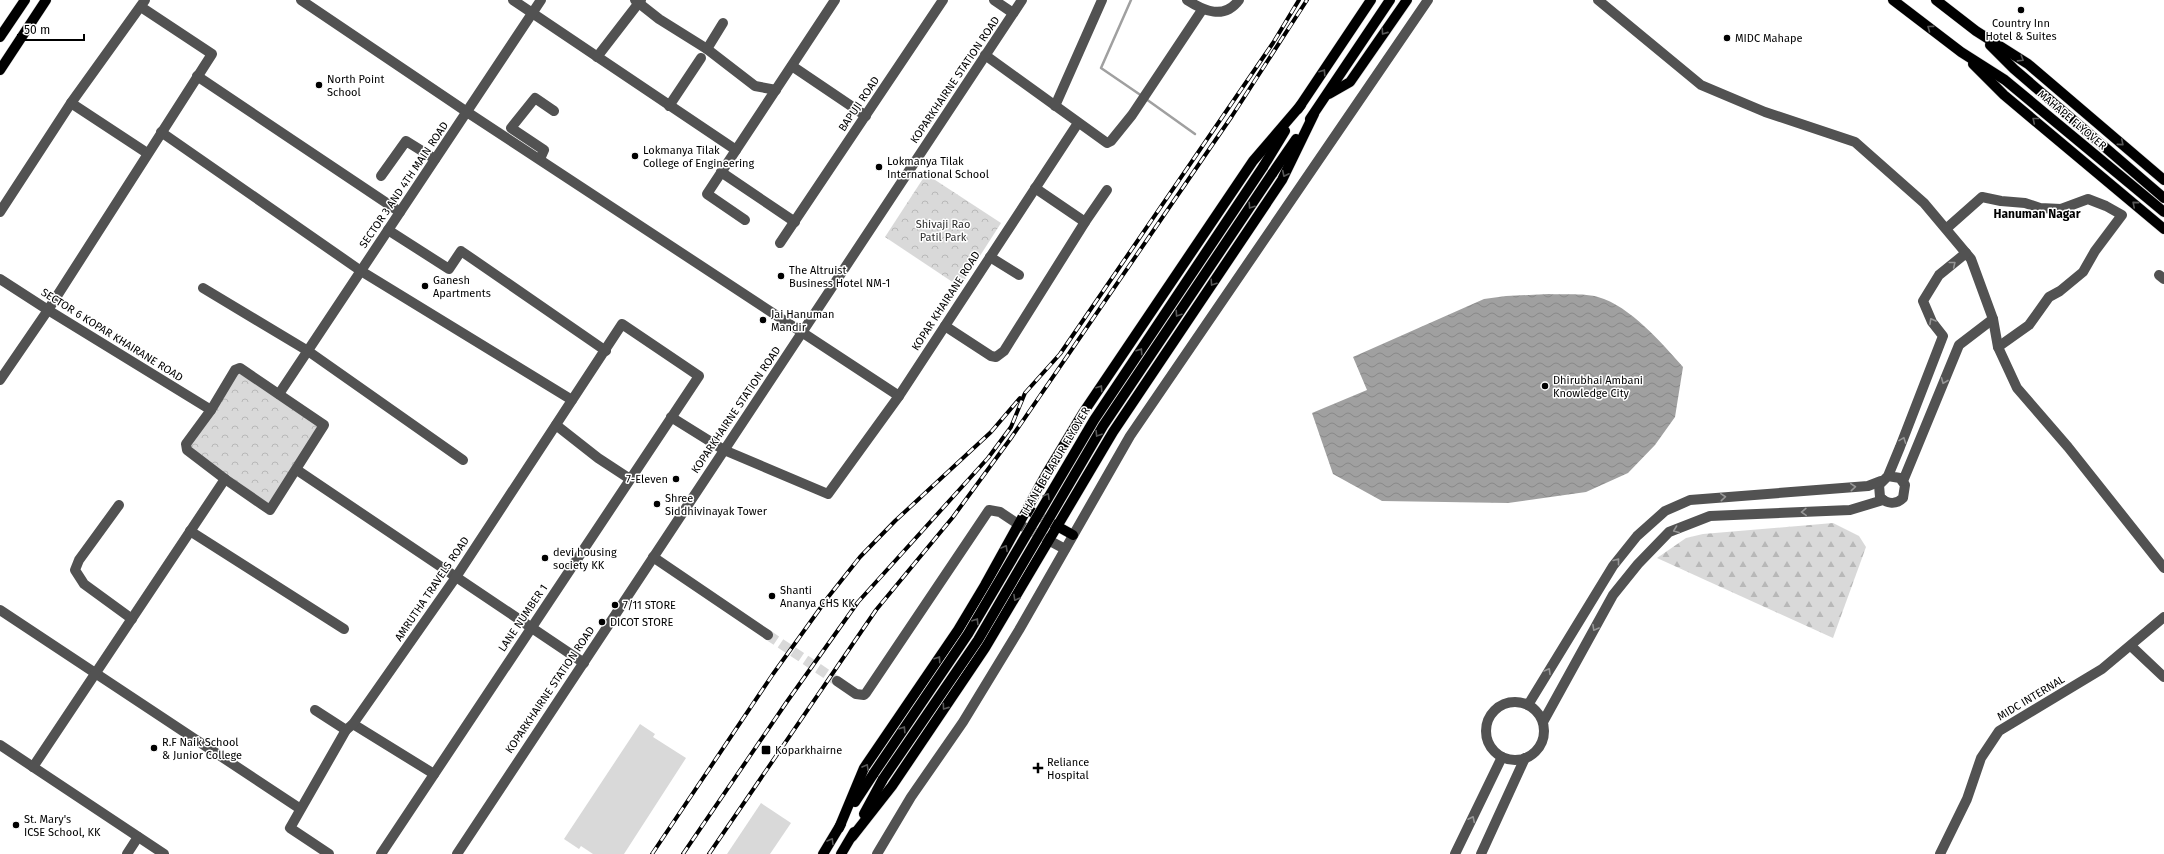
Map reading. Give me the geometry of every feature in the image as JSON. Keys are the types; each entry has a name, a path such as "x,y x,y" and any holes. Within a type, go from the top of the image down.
{"main road":[{"path":"0,37 25,0"},
{"path":"0,70 46,0"},
{"path":"823,854 839,828 864,768 962,623 1083,413 1253,161 1301,105 1371,0"},
{"path":"841,854 852,837 892,786 985,648 1113,432 1282,180 1314,114 1390,0"},
{"path":"1326,95 1350,82 1407,0"},
{"path":"1893,0 1961,52 2004,95 2164,229"},
{"path":"1936,0 1976,31 2028,64 2164,180"},
{"name":"MAHAPE FLYOVER","path":"1976,31 2014,69 2164,198"},
{"name":"MAHAPE FLYOVER","path":"1961,52 2005,80 2164,212"},
{"name":"THANE BELAPUR FLYOVER","path":"839,828 874,773 968,634 1094,420 1263,167 1301,105"},
{"name":"THANE BELAPUR FLYOVER","path":"852,837 883,780 978,640 1068,483 1103,426 1314,114"},
{"path":"1027,510 1073,535"}],"street":[{"path":"301,0 467,112 899,396"},
{"path":"512,0 736,150"},
{"name":"SECTOR 3 AND 4TH MAIN ROAD","path":"279,394 541,0"},
{"name":"BAPUJI ROAD","path":"780,243 943,0"},
{"path":"994,0 1013,13"},
{"name":"KOPARKHAIRNE STATION ROAD","path":"457,854 1022,0"},
{"path":"1055,106 1102,0"},
{"path":"1187,0 1202,10 1209,12 1218,12 1230,8 1239,0"},
{"path":"877,854 911,797 963,722 1019,630 1130,436 1428,0"},
{"path":"1598,0 1701,85 1765,112 1855,142 1924,203 1947,228 1971,259 1993,318 1998,347 2017,388 2068,447 2164,568"},
{"path":"597,57 639,1 659,18 707,49 755,86 776,90"},
{"path":"745,220 707,194 792,66 832,1"},
{"path":"0,212 71,103 143,3 212,54 147,153 48,310 0,380"},
{"path":"985,56 1107,143 1111,141 1132,115 1202,10"},
{"path":"707,49 724,23"},
{"path":"669,106 701,58"},
{"path":"792,66 866,116"},
{"path":"198,76 400,212"},
{"path":"505,137 507,129 511,128 535,98 554,111"},
{"path":"71,103 147,153"},
{"name":"KOPAR KHAIRANE ROAD","path":"724,450 828,494 899,396 1078,123"},
{"path":"511,128 544,150 540,159"},
{"path":"161,132 361,272 572,400"},
{"path":"381,176 406,142 435,159"},
{"path":"721,172 795,222"},
{"path":"1035,188 1085,222"},
{"path":"945,326 991,356 1000,355 1107,190"},
{"path":"1947,228 1982,196 2001,201 2025,202 2040,208 2061,209 2088,199 2106,206 2122,215 2095,251 2082,272 2060,291 2049,297 2029,326 1998,347"},
{"path":"388,230 450,269 461,251 606,351"},
{"path":"1959,345 1943,336 1932,322 1924,301 1939,275 1966,253"},
{"path":"990,257 1019,275"},
{"name":"SECTOR 6 KOPAR KHAIRANE ROAD","path":"0,279 211,410"},
{"path":"203,288 308,351 463,460"},
{"path":"1543,722 1535,709 1528,705 1511,702 1502,705 1490,716 1487,723 1487,739 1496,752 1502,757 1518,760 1533,754 1543,740 1543,722 1613,595 1638,564 1670,532 1710,516 1850,510 1883,500 1896,503 1903,498 1906,489 1903,480 1959,345 1993,318"},
{"name":"AMRUTHA TRAVELS ROAD","path":"329,854 290,828 299,808 350,727 456,577 572,400 606,351 622,324 699,376"},
{"path":"1883,500 1878,489 1884,478 1943,336"},
{"path":"240,368 324,425 297,470 270,510 225,479 187,450 186,444 211,410 237,369 240,368"},
{"name":"LANE NUMBER 1","path":"381,854 699,376"},
{"path":"671,417 724,450"},
{"path":"556,425 598,458 630,479"},
{"path":"297,470 584,663"},
{"path":"1528,705 1613,566 1637,536 1665,511 1690,500 1868,486 1884,478 1896,476 1903,480"},
{"path":"33,767 225,479"},
{"path":"119,504 79,560 75,570 84,584 132,619"},
{"path":"837,681 856,694 864,695 866,693 989,510 1000,512 1018,524 1065,549"},
{"path":"190,531 344,629"},
{"path":"653,557 768,635"},
{"path":"0,610 299,808"},
{"name":"MIDC INTERNAL","path":"1940,854 1966,799 1981,758 1999,731 2102,669 2164,617"},
{"path":"2131,646 2164,677"},
{"path":"315,710 350,727 434,774"},
{"path":"0,745 164,854"},
{"path":"1455,854 1502,757"},
{"path":"1481,854 1525,758"},
{"path":"127,854 138,837"}],"green space":[{"name":"Shivaji Rao Patil Park","path":"926,174 1001,223 960,287 885,237"},
{"path":"233,369 321,428 270,504 182,445"},
{"path":"1833,523 1859,536 1866,547 1833,638 1657,558 1686,538 1703,534"},
{"path":"640,724 655,734 653,737 686,758 624,854 593,854 581,846 579,849 564,839"},
{"path":"761,803 791,823 770,854 727,854"}],"water":[{"path":"1549,294 1587,295 1598,297 1622,308 1645,326 1683,367 1675,417 1655,445 1628,473 1586,492 1508,503 1382,501 1333,474 1312,413 1367,390 1353,357 1484,299 1506,296"}],"waterway":[{"path":"1131,0 1101,68 1142,96"},
{"path":"1146,99 1195,134"}],"tunnel":[{"path":"768,635 837,681"}],"railway":[{"path":"683,854 786,703 858,602 988,458 1011,427 1025,393 1060,354 1273,43 1299,0"},
{"path":"709,854 876,610 953,517 1011,438 1232,116 1307,0"},
{"path":"652,854 773,674 829,596 860,557 895,521 991,432 1020,398"}],"place":[{"name":"Country Inn Hotel & Suites","path":"2021,10"},
{"name":"MIDC Mahape","path":"1727,38"},
{"name":"North Point School","path":"319,85"},
{"name":"Lokmanya Tilak College of Engineering","path":"635,156"},
{"name":"Lokmanya Tilak International School","path":"879,167"},
{"name":"The Altruist Business Hotel NM-1","path":"781,276"},
{"name":"Ganesh Apartments","path":"425,286"},
{"name":"Jai Hanuman Mandir","path":"763,320"},
{"name":"Dhirubhai Ambani Knowledge City","path":"1545,386"},
{"name":"7-Eleven","path":"676,479"},
{"name":"Shree Siddhivinayak Tower","path":"657,504"},
{"name":"devi housing society KK","path":"545,558"},
{"name":"Shanti Ananya CHS KK","path":"772,596"},
{"name":"7/11 STORE","path":"615,605"},
{"name":"DICOT STORE","path":"602,622"},
{"name":"R.F Naik School & Junior College","path":"154,748"},
{"name":"Koparkhairne","path":"766,750"},
{"name":"Reliance Hospital","path":"1038,768"},
{"name":"St. Mary's ICSE School, KK","path":"16,825"}],"district":[{"name":"Hanuman Nagar","path":"2037,214"}]}
